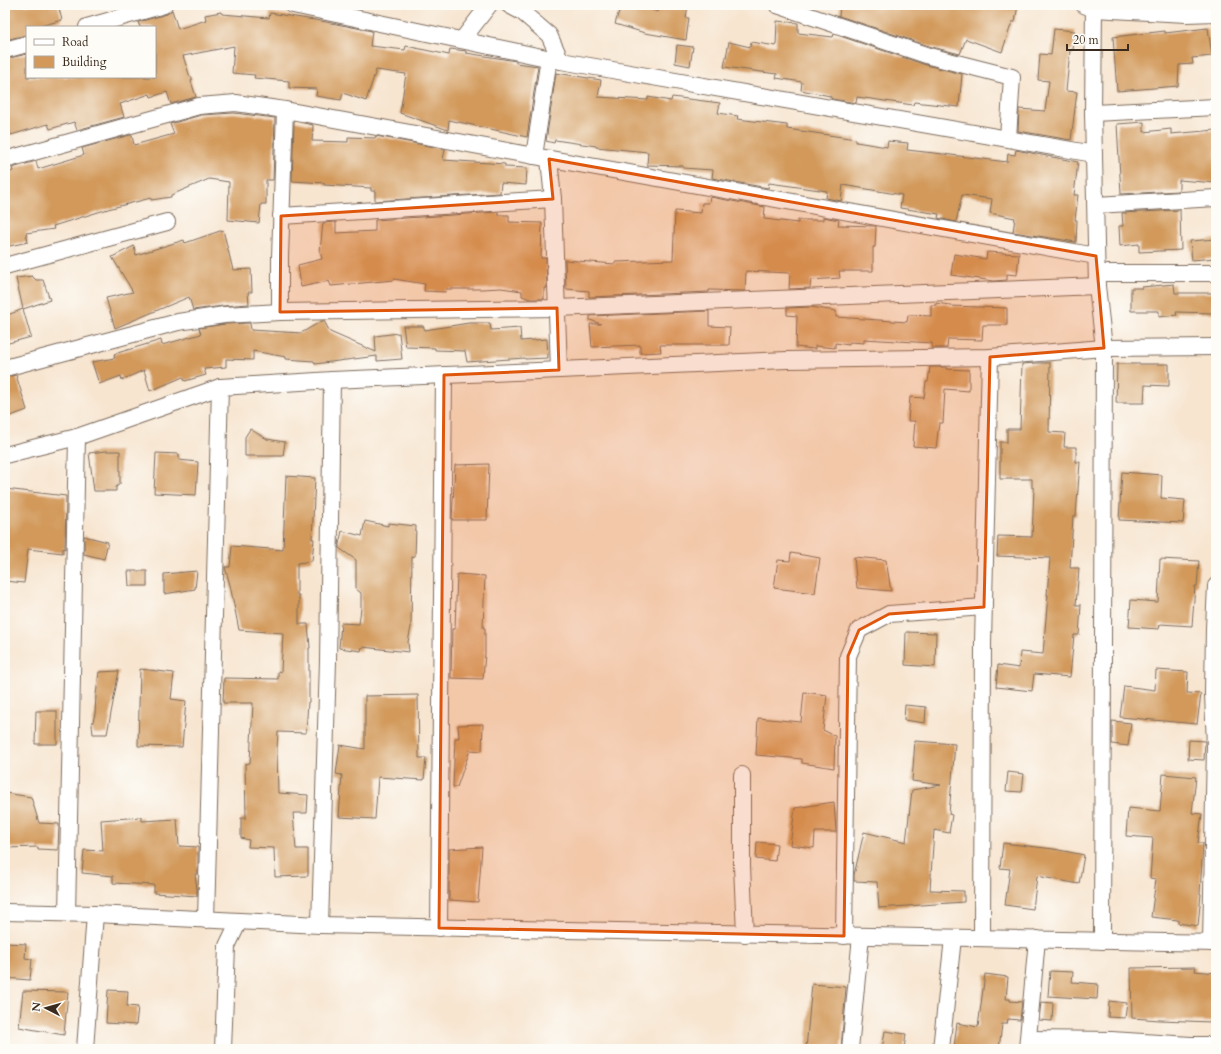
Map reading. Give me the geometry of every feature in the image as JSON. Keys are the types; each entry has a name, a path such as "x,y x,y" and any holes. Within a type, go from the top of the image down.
{"street":[{"path":"90,26 164,5"},
{"path":"293,5 555,60 1094,154"},
{"path":"462,40 489,5"},
{"path":"509,5 522,12 549,35 555,60 541,157 553,199 559,370"},
{"path":"777,5 929,56 1012,77 1008,138"},
{"path":"1102,940 1104,348 1096,280 1096,205 1090,6 1186,10 1216,13"},
{"path":"5,50 26,44"},
{"path":"5,160 199,106 236,103 285,110 1096,256"},
{"path":"1093,113 1216,107"},
{"path":"280,312 281,216 285,110"},
{"path":"1096,205 1216,198"},
{"path":"281,216 553,199"},
{"path":"5,266 167,222"},
{"path":"5,368 178,322 224,315 280,312 557,308 1216,273"},
{"path":"5,455 77,437 220,387 332,380 787,360 990,357 1104,348 1216,347"},
{"path":"982,938 984,606 990,357"},
{"path":"438,928 444,375"},
{"path":"320,925 329,653 332,380"},
{"path":"206,920 220,387"},
{"path":"67,914 77,437"},
{"path":"5,912 95,914 320,925 1213,943 1215,748 1213,693 1216,586"},
{"path":"844,936 848,656 859,630 889,614 984,606"},
{"path":"742,775 742,866 745,934"},
{"path":"85,1049 95,914"},
{"path":"223,1049 227,946 239,921"},
{"path":"850,1049 861,936"},
{"path":"941,1049 953,938"},
{"path":"1037,940 1028,1044 1191,1047 1216,1044"}],"highlighted area":[{"path":"549,159 1096,256 1104,348 990,357 984,607 889,614 859,630 848,656 844,936 439,928 444,375 559,370 557,308 280,312 281,216 553,199"}],"building":[{"path":"5,5 58,5 62,20 41,26 26,26 26,35 5,40"},
{"path":"621,5 637,5 658,12 659,5 688,5 686,18 689,18 686,40 645,33 615,24"},
{"path":"840,5 1018,5 1015,22 1012,22 1002,52 966,39 960,54 932,47 839,16"},
{"path":"172,10 178,29 206,20 205,15 221,12 222,14 269,18 270,13 372,31 370,46 405,50 406,46 449,55 450,49 516,61 516,63 538,66 527,137 449,120 448,130 400,113 406,74 376,70 366,101 343,93 341,100 316,96 317,89 289,88 289,81 254,78 255,75 232,73 234,46 183,56 190,77 192,77 191,81 196,97 171,104 167,92 151,97 150,94 120,104 124,117 77,130 74,122 50,129 48,124 11,135 5,112 5,59 26,54 26,78 156,78 156,26 140,26 138,22 167,14"},
{"path":"777,21 798,23 798,33 833,37 834,34 926,65 962,74 959,107 914,102 913,105 857,97 856,103 832,99 830,96 801,90 802,82 776,78 777,74 724,67 729,42 750,47 751,42 776,46"},
{"path":"1208,28 1212,56 1192,58 1193,64 1179,65 1178,86 1117,91 1113,37"},
{"path":"1054,29 1075,31 1073,50 1070,50 1066,91 1077,92 1071,140 1018,131 1019,109 1045,111 1049,81 1038,80 1040,54 1051,55"},
{"path":"677,45 693,47 690,66 675,63"},
{"path":"556,73 601,80 598,97 648,100 648,97 671,101 672,97 720,103 718,113 738,116 737,119 787,125 787,129 856,139 856,142 887,147 888,141 908,143 907,150 1007,162 1008,154 1015,155 1016,150 1078,162 1074,195 1078,195 1075,220 1077,220 1076,242 1013,232 1015,218 990,213 992,199 962,195 956,222 938,218 939,214 900,208 902,195 843,185 841,201 826,198 827,191 769,183 768,188 712,178 713,170 683,168 683,166 647,165 648,152 596,147 555,140 554,143 546,141"},
{"path":"234,113 275,118 273,180 266,180 266,204 261,204 259,223 228,220 229,182 209,179 171,195 171,197 151,200 151,198 108,209 53,226 54,229 26,233 28,242 5,247 5,175 13,171 12,168 36,161 38,169 84,155 82,148 130,135 132,136 134,145 174,134 170,124 201,115"},
{"path":"294,121 313,125 312,141 348,142 348,137 375,138 376,136 445,149 443,160 505,164 505,167 527,168 526,185 501,183 500,193 375,201 375,191 371,191 371,188 292,181"},
{"path":"1144,122 1144,132 1171,129 1171,134 1216,130 1216,183 1179,180 1179,191 1121,194 1117,124"},
{"path":"710,197 765,207 764,219 798,223 798,220 823,220 823,217 839,220 838,225 876,226 875,247 873,247 873,271 839,271 840,278 811,280 810,288 789,289 790,273 746,271 745,291 709,290 709,292 589,297 589,291 566,289 565,260 615,264 615,262 673,260 675,211 701,213 702,203 709,203"},
{"path":"1180,210 1181,250 1139,252 1139,244 1120,246 1119,226 1123,226 1122,213"},
{"path":"498,212 498,215 509,215 509,222 542,223 541,258 546,258 547,288 544,288 544,299 530,299 522,296 522,291 501,288 446,289 445,292 424,291 425,284 394,279 331,286 329,281 301,287 298,265 322,259 320,251 323,223 336,222 336,233 375,231 375,220"},
{"path":"223,230 233,270 251,269 252,292 248,292 249,304 193,310 189,297 115,328 106,298 133,292 112,257 134,246 136,255 184,240 185,243"},
{"path":"1216,239 1216,258 1192,260 1190,241"},
{"path":"987,252 1019,254 1017,275 1007,274 1007,280 994,281 951,275 954,254 986,259"},
{"path":"32,276 36,280 43,280 50,300 23,309 16,278"},
{"path":"1174,284 1175,293 1213,293 1213,313 1176,312 1177,315 1159,317 1159,311 1131,311 1131,288"},
{"path":"936,303 950,306 1007,308 1007,325 983,325 982,340 948,339 947,348 932,348 932,343 864,339 864,343 850,342 849,345 835,343 835,348 815,346 815,349 796,347 797,316 787,315 787,308 811,307 836,311 836,317 907,322 908,315 931,316 931,305 936,305"},
{"path":"23,309 31,337 5,344 5,316"},
{"path":"709,311 709,326 730,327 729,345 660,345 661,352 640,353 640,345 592,347 590,324 601,324 590,320 590,316"},
{"path":"324,321 330,332 376,352 375,336 399,333 402,359 377,361 377,356 315,364 314,361 286,359 286,357 253,351 253,360 226,359 226,367 204,369 206,375 185,381 183,377 150,391 144,370 122,380 121,376 99,384 92,362 115,358 114,354 161,340 162,345 201,334 199,328 225,324 250,323 251,330 301,333"},
{"path":"469,323 490,323 491,330 520,328 521,341 547,339 548,358 467,362 465,351 406,347 403,326 423,326 425,330"},
{"path":"1050,363 1049,432 1065,433 1064,447 1076,447 1076,462 1080,462 1076,516 1073,516 1070,568 1079,568 1076,605 1081,605 1079,635 1074,635 1070,677 1034,674 1032,691 996,687 998,665 1019,668 1020,652 1043,654 1050,558 997,556 998,536 1032,537 1034,488 1032,488 1032,479 1000,479 1000,442 1007,442 1007,429 1020,429 1022,364"},
{"path":"1117,364 1169,364 1169,386 1145,385 1144,403 1116,403"},
{"path":"930,367 946,367 946,369 969,370 969,391 945,389 943,423 939,423 936,448 913,446 915,421 908,421 910,397 924,398"},
{"path":"16,375 27,410 5,418 5,377"},
{"path":"250,429 267,439 285,442 283,456 245,456 245,437"},
{"path":"120,451 120,484 116,487 116,491 94,491 89,453"},
{"path":"156,453 179,454 179,460 198,462 196,495 154,493"},
{"path":"489,464 487,520 452,520 455,465"},
{"path":"1122,472 1162,475 1161,498 1185,500 1183,523 1119,520"},
{"path":"286,476 315,478 312,539 314,539 312,561 297,563 299,624 308,624 310,648 309,702 306,733 278,732 277,749 278,793 308,795 307,813 293,813 296,849 308,849 308,876 275,877 274,848 248,847 249,840 241,838 241,818 246,818 245,764 250,763 253,703 223,703 224,678 278,679 278,671 281,672 283,633 239,630 225,567 230,567 232,546 283,550"},
{"path":"5,489 66,496 65,549 63,548 63,553 28,549 24,583 5,581"},
{"path":"365,521 388,526 388,523 416,526 415,556 412,557 411,627 408,642 409,652 362,647 361,651 339,648 341,623 359,624 361,593 356,589 356,560 339,548 339,544 342,531 362,536"},
{"path":"84,536 108,542 104,559 84,554"},
{"path":"791,553 820,558 815,593 774,588 778,560 790,561"},
{"path":"854,557 886,560 891,591 857,588"},
{"path":"1160,559 1199,561 1197,586 1195,586 1192,626 1160,624 1159,629 1129,627 1131,600 1158,602"},
{"path":"128,571 147,571 147,586 129,586"},
{"path":"197,571 195,589 164,594 164,574"},
{"path":"457,574 485,576 483,628 485,628 485,653 483,679 451,678 452,629 455,629"},
{"path":"906,632 936,633 935,667 905,665"},
{"path":"140,669 174,673 171,699 186,701 182,747 138,746"},
{"path":"1156,670 1188,672 1187,693 1201,694 1197,724 1120,717 1124,686 1155,690"},
{"path":"119,671 107,734 93,734 92,725 95,714 99,672"},
{"path":"804,692 827,695 823,730 835,736 834,768 802,763 802,759 756,755 758,718 801,722"},
{"path":"418,695 419,758 426,758 424,780 378,777 375,819 339,817 342,775 336,774 340,745 365,749 365,696"},
{"path":"905,705 926,707 925,723 904,720"},
{"path":"36,711 57,711 57,744 35,744"},
{"path":"1112,721 1131,723 1128,746 1112,744"},
{"path":"483,724 482,751 470,750 457,787 453,787 455,738 459,738 458,725"},
{"path":"1189,740 1205,741 1204,760 1188,759"},
{"path":"915,741 955,744 949,814 952,815 949,833 934,830 930,890 964,891 964,902 879,908 877,882 854,881 864,832 906,842 912,790 941,785 912,781"},
{"path":"1008,772 1024,774 1022,792 1006,791"},
{"path":"1163,774 1196,777 1192,813 1202,814 1198,843 1203,843 1198,926 1178,923 1178,920 1151,917 1156,879 1150,878 1153,838 1126,836 1128,808 1160,811"},
{"path":"5,793 31,797 39,823 59,824 58,850 38,849 38,847 5,848"},
{"path":"834,802 836,832 815,832 814,848 790,845 795,808"},
{"path":"142,817 142,821 177,819 179,846 198,847 198,874 195,874 197,896 154,893 154,885 113,883 113,876 82,873 84,850 103,851 101,820"},
{"path":"757,842 777,844 775,861 756,859"},
{"path":"1003,843 1054,849 1084,855 1079,884 1037,876 1033,909 1005,905 1010,869 1000,868"},
{"path":"482,847 478,902 449,900 449,849"},
{"path":"5,943 26,944 25,958 32,959 30,980 5,978"},
{"path":"1196,967 1195,971 1216,973 1212,1022 1132,1018 1131,968"},
{"path":"1050,971 1073,972 1072,982 1098,984 1097,999 1048,996"},
{"path":"985,974 1008,977 1006,999 1010,999 1010,1001 1022,1002 1020,1020 1008,1019 1007,1024 1002,1024 999,1049 969,1049 954,1047 957,1023 978,1027"},
{"path":"812,984 846,987 841,1049 806,1049"},
{"path":"108,990 128,991 127,1006 138,1007 136,1025 106,1023"},
{"path":"23,991 68,992 64,1035 19,1027"},
{"path":"1109,1001 1127,1003 1125,1018 1108,1017"},
{"path":"1041,1002 1053,1003 1052,1021 1039,1020"},
{"path":"885,1031 906,1034 904,1049 882,1049"}]}
